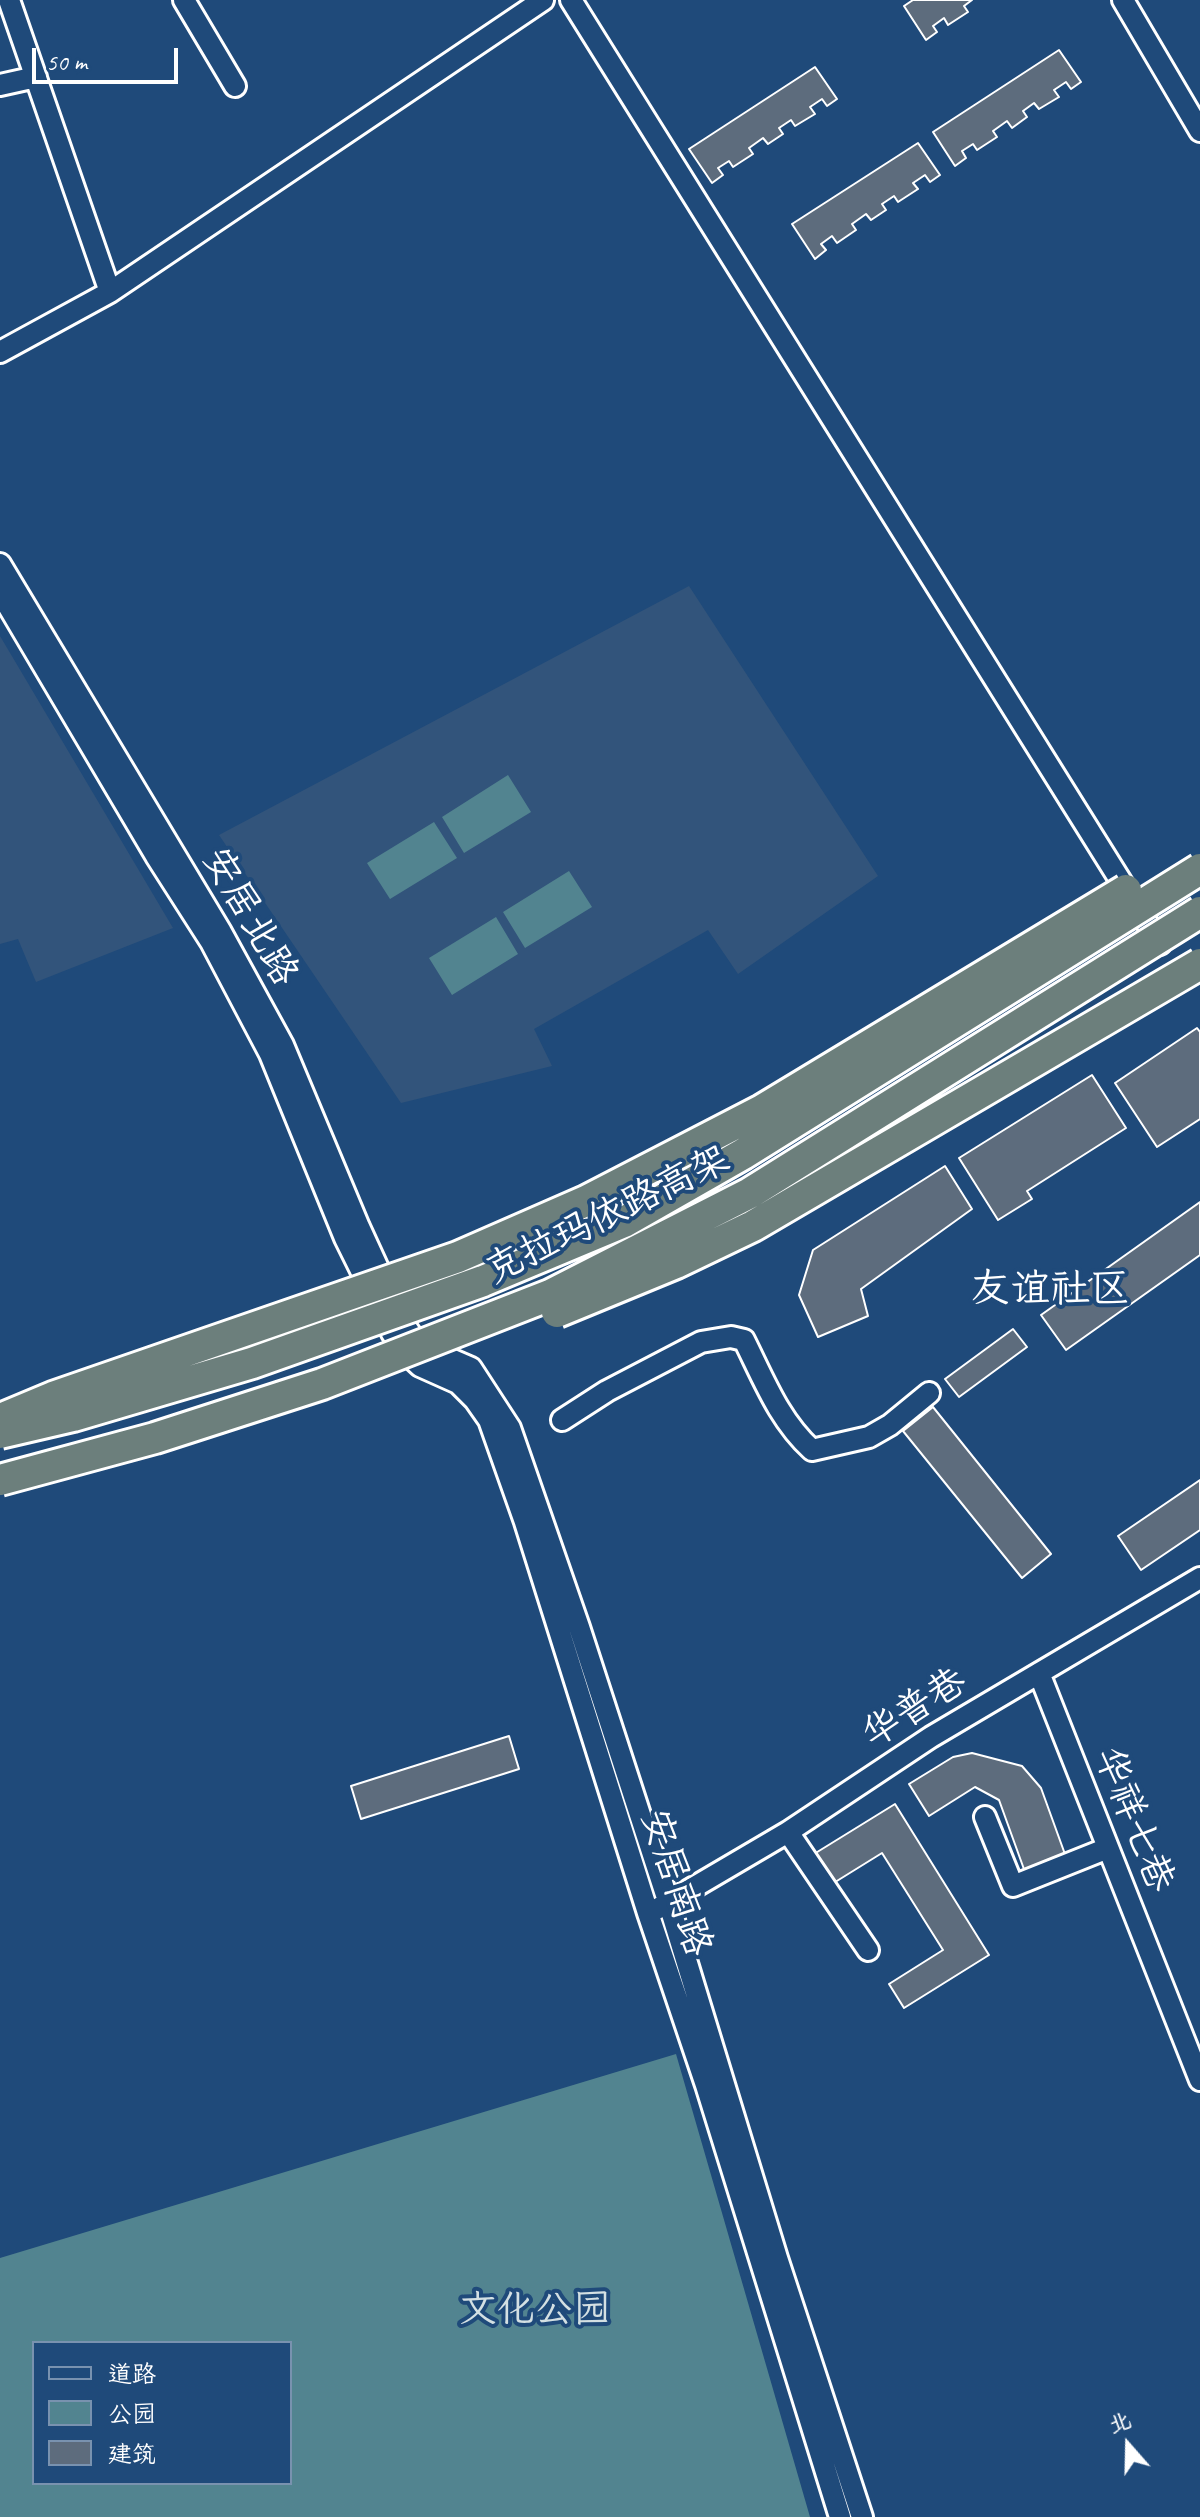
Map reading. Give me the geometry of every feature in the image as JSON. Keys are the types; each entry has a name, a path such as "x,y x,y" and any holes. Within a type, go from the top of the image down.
{"highway":[{"name":"克拉玛依路高架","path":"0,1433 73,1416 252,1363 483,1281 624,1222 743,1154 1200,869"},
{"path":"0,1420 53,1397 458,1257 586,1201 762,1110 1126,890"},
{"name":"克拉玛依路高架","path":"0,1480 155,1438 322,1384 550,1295 750,1193 1200,912"},
{"path":"322,1384 522,1326 676,1263 753,1226 853,1169 1200,964"}],"street":[{"path":"9,0 110,292"},
{"path":"184,0 235,86"},
{"path":"0,352 110,292 543,0"},
{"path":"571,0 1160,944"},
{"path":"1123,0 1200,131"},
{"path":"0,85 36,77"},
{"name":"安居北路","path":"0,564 221,932 283,1045 403,1323"},
{"name":"安居北路","path":"0,592 219,956 270,1054 345,1238 383,1313"},
{"name":"安居南路","path":"383,1313 404,1351 420,1366 458,1383 489,1420 525,1522 648,1913 706,2085 840,2517"},
{"name":"安居南路","path":"403,1323 418,1345 471,1368 510,1428 669,1904 777,2258 862,2517"},
{"path":"562,1420 597,1397 701,1342 731,1337 744,1340 779,1412 794,1433 812,1450 869,1437 890,1425 929,1393"},
{"name":"华普巷","path":"648,1913 669,1904 788,1832 931,1737 1200,1578"},
{"name":"华祥七巷","path":"1039,1673 1200,2080"},
{"path":"985,1817 1013,1886 1108,1848"},
{"path":"788,1832 868,1950"}],"shaded area":[{"path":"689,586 878,876 738,974 708,930 534,1029 552,1066 401,1103 219,835"},
{"path":"0,636 173,928 36,982 18,939 0,944"}],"green space":[{"path":"508,775 531,812 464,853 442,817"},
{"path":"434,822 457,858 390,899 367,863"},
{"path":"569,871 592,907 525,948 503,912"},
{"path":"496,917 518,954 452,995 429,958"},
{"name":"文化公园","path":"676,2054 810,2517 0,2517 0,2258"}],"building":[{"path":"913,0 972,0 964,6 968,12 948,25 944,18 933,26 937,32 926,40 904,6"},
{"path":"1059,50 1081,82 1071,89 1066,82 1054,90 1059,97 1039,109 1034,103 1023,111 1027,117 1012,128 1007,121 993,131 997,137 977,150 973,144 962,151 966,158 955,166 933,132"},
{"path":"815,67 837,99 827,106 822,99 810,107 815,114 795,126 791,120 779,128 783,134 768,144 763,138 749,148 753,154 733,167 729,161 718,168 723,175 712,183 689,149"},
{"path":"918,143 940,175 930,182 925,175 913,183 918,189 898,202 894,196 882,204 886,210 871,220 866,214 852,224 856,230 837,243 832,236 821,244 826,250 815,259 792,224"},
{"path":"1197,1028 1200,1032 1200,1119 1157,1147 1115,1083"},
{"path":"1092,1075 1126,1128 1027,1191 1032,1199 998,1220 959,1158"},
{"path":"945,1166 972,1209 861,1289 868,1316 818,1337 799,1295 813,1250"},
{"path":"1200,1202 1200,1255 1066,1350 1041,1315"},
{"path":"1013,1329 1027,1347 959,1397 945,1379"},
{"path":"933,1407 1051,1554 1022,1578 903,1431"},
{"path":"1200,1480 1200,1530 1141,1570 1118,1536"},
{"path":"509,1736 519,1769 361,1819 351,1786"},
{"path":"972,1753 1022,1766 1041,1788 1066,1857 1025,1872 999,1800 975,1787 929,1816 909,1784 953,1757"},
{"path":"895,1804 989,1955 904,2008 889,1984 943,1950 882,1853 832,1884 814,1854"}],"district":[{"name":"友谊社区","path":"1050,1291"}]}
